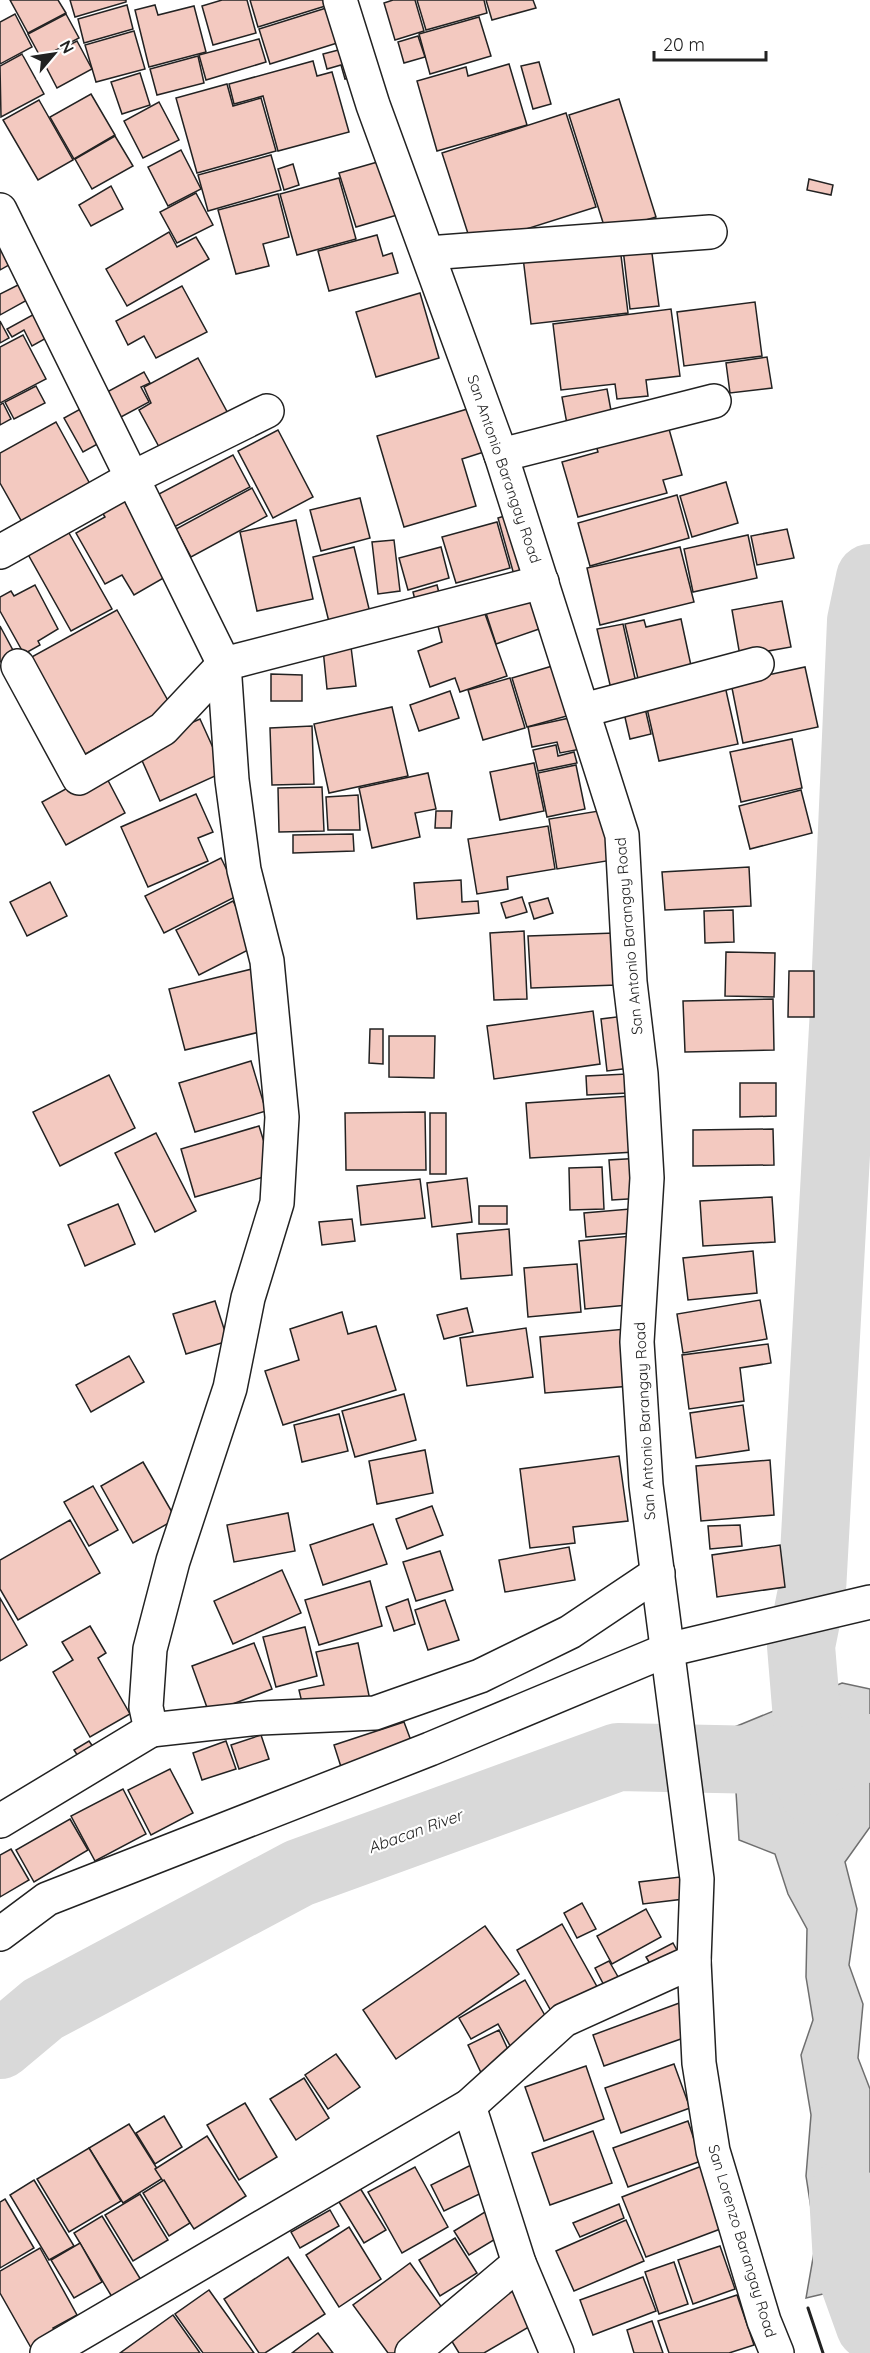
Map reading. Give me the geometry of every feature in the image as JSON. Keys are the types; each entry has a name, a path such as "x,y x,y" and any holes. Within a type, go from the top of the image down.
{"street":[{"name":"San Antonio Barangay Road","path":"340,0 373,105 501,455 584,710 622,836 630,982 641,1074 647,1178 637,1342 646,1485 698,1878"},
{"path":"0,210 134,477 224,664 232,780 244,870 267,961 282,1117 277,1203 248,1298 230,1388 173,1561 150,1649 146,1707 151,1730"},
{"path":"428,253 710,232"},
{"path":"501,455 714,401"},
{"path":"0,552 134,477 267,411"},
{"path":"18,666 79,778 163,729 224,664 542,582"},
{"path":"584,710 757,664"},
{"path":"0,1821 151,1730 260,1718 375,1713 480,1676 570,1632 658,1573"},
{"path":"0,1934 47,1899 430,1749 668,1661 870,1602"},
{"name":"San Lorenzo Barangay Road","path":"698,1878 694,1961 699,2063 713,2151 761,2310 777,2353"},
{"path":"47,2353 469,2106 564,2020 694,1961"},
{"path":"469,2106 519,2264 557,2353"},
{"path":"412,2353 519,2264"}],"shaded area":[{"path":"842,1683 870,1689 870,1827 845,1862 857,1909 849,1965 863,2004 858,2058 870,2089 870,2283 806,2298 816,2241 806,2176 811,2115 801,2055 813,2020 806,1977 807,1929 788,1894 775,1854 739,1840 732,1728"}],"building":[{"path":"10,0 58,0 66,13 28,33"},
{"path":"70,0 126,0 126,2 75,17"},
{"path":"222,0 247,0 256,33 213,45 202,6"},
{"path":"250,0 334,0 335,3 258,27"},
{"path":"393,0 415,0 424,31 395,40 384,3"},
{"path":"417,0 484,0 487,13 426,30"},
{"path":"486,0 533,0 536,8 492,20"},
{"path":"339,4 350,39 270,64 259,29"},
{"path":"127,5 133,29 84,43 78,19"},
{"path":"155,5 158,15 194,6 206,52 149,67 135,10"},
{"path":"15,14 32,47 0,64 0,22"},
{"path":"66,14 79,38 41,58 28,34"},
{"path":"479,17 491,56 430,74 419,34"},
{"path":"134,31 145,69 96,82 85,45"},
{"path":"418,36 425,57 404,63 398,42"},
{"path":"259,39 266,62 206,80 199,55"},
{"path":"77,41 92,69 57,88 42,59"},
{"path":"350,47 357,76 345,79 341,65 327,69 323,54"},
{"path":"22,54 44,94 1,117 0,66"},
{"path":"198,56 204,83 157,95 150,69"},
{"path":"313,61 317,76 332,72 349,132 278,151 263,96 234,104 229,84"},
{"path":"539,62 551,104 533,109 521,66"},
{"path":"509,64 527,125 437,151 417,81 466,67 468,76"},
{"path":"140,73 150,105 122,114 111,82"},
{"path":"227,84 233,106 261,98 276,151 197,173 176,98"},
{"path":"91,94 115,135 74,159 50,117"},
{"path":"619,99 656,217 606,232 569,115"},
{"path":"39,100 73,160 38,180 3,120"},
{"path":"159,102 179,140 143,158 124,121"},
{"path":"566,113 596,207 472,246 442,153"},
{"path":"115,136 133,166 92,189 75,159"},
{"path":"181,150 201,189 168,206 148,167"},
{"path":"271,155 281,190 208,211 198,175"},
{"path":"388,159 404,213 356,227 339,173"},
{"path":"293,164 299,185 284,190 278,169"},
{"path":"339,178 356,239 297,255 280,194"},
{"path":"809,179 833,185 831,195 807,190"},
{"path":"111,186 123,209 91,226 79,205"},
{"path":"196,193 213,225 177,243 160,212"},
{"path":"278,194 289,237 263,244 269,266 236,274 218,210"},
{"path":"169,232 177,247 196,237 209,259 127,306 106,269"},
{"path":"377,235 383,256 392,253 398,273 329,291 318,251"},
{"path":"619,239 628,313 531,324 522,249"},
{"path":"0,244 16,261 0,270"},
{"path":"651,246 659,306 630,309 623,249"},
{"path":"20,284 29,299 0,315 0,294"},
{"path":"182,286 207,332 156,358 144,336 128,345 116,321"},
{"path":"420,293 439,358 376,377 356,312"},
{"path":"755,302 762,356 684,366 677,312"},
{"path":"671,309 680,376 646,380 648,396 617,399 615,384 561,390 553,324"},
{"path":"38,312 50,336 32,346 24,330 12,337 7,329"},
{"path":"0,321 9,338 0,343"},
{"path":"23,335 46,379 0,403 0,347"},
{"path":"767,357 772,388 730,393 726,363"},
{"path":"198,358 231,419 164,456 139,410 151,403 144,387"},
{"path":"144,372 150,383 141,387 149,402 121,417 107,392"},
{"path":"36,386 45,403 14,419 5,402"},
{"path":"607,389 612,416 567,424 562,397"},
{"path":"3,403 11,419 0,425 0,405"},
{"path":"84,407 103,441 83,452 64,418"},
{"path":"474,407 487,451 462,459 476,506 404,527 377,436"},
{"path":"56,422 90,484 22,522 0,483 0,453"},
{"path":"667,422 682,475 663,480 667,493 578,517 562,462 598,452 595,442"},
{"path":"278,430 313,497 273,518 238,451"},
{"path":"233,455 250,487 174,527 157,495"},
{"path":"726,482 738,523 692,537 680,496"},
{"path":"252,488 267,516 191,557 176,529"},
{"path":"121,495 167,576 134,595 122,575 105,584 76,533 105,517 99,507"},
{"path":"677,495 689,538 590,566 578,523"},
{"path":"360,498 370,538 321,551 310,510"},
{"path":"517,512 536,577 516,582 498,518"},
{"path":"296,520 313,599 257,611 240,532"},
{"path":"497,522 510,568 456,583 442,537"},
{"path":"65,526 112,609 71,631 25,549"},
{"path":"787,529 794,558 757,565 751,536"},
{"path":"748,535 757,578 693,592 684,549"},
{"path":"394,540 400,591 378,594 372,542"},
{"path":"354,547 372,621 331,630 313,557"},
{"path":"441,547 449,578 408,590 399,558"},
{"path":"680,547 694,602 600,625 587,568"},
{"path":"35,585 58,629 38,641 40,645 24,654 0,611 0,597 11,591 14,596"},
{"path":"437,585 442,605 418,612 413,592"},
{"path":"530,595 542,628 496,644 485,610"},
{"path":"782,601 791,647 740,656 732,610"},
{"path":"117,610 171,706 82,756 28,659"},
{"path":"484,611 507,676 460,692 455,678 430,687 418,651 442,642 438,626"},
{"path":"681,619 693,675 640,687 625,624 644,620 646,627"},
{"path":"623,624 636,683 611,689 597,629"},
{"path":"0,626 15,654 0,662"},
{"path":"351,647 356,686 327,689 323,649"},
{"path":"559,664 574,714 527,727 512,678"},
{"path":"805,667 818,727 743,743 731,683"},
{"path":"271,674 302,675 302,701 271,701"},
{"path":"510,678 525,728 483,740 468,690"},
{"path":"725,686 738,744 659,761 646,704"},
{"path":"450,691 459,718 419,731 410,705"},
{"path":"392,707 408,776 329,793 314,724"},
{"path":"645,708 651,734 630,739 624,713"},
{"path":"574,717 581,749 560,753 557,742 532,747 528,727"},
{"path":"200,719 224,772 160,801 136,747"},
{"path":"312,726 314,784 272,785 270,728"},
{"path":"792,739 802,788 741,802 730,752"},
{"path":"556,745 558,756 574,752 577,763 538,771 533,750"},
{"path":"534,763 544,811 500,820 490,772"},
{"path":"576,765 585,809 547,817 538,773"},
{"path":"102,769 125,813 66,845 42,802"},
{"path":"428,773 436,809 415,813 420,837 372,848 359,788"},
{"path":"322,787 324,831 279,832 278,788"},
{"path":"801,790 812,833 750,849 739,806"},
{"path":"196,794 213,832 198,838 208,861 148,887 121,827"},
{"path":"358,795 360,830 328,830 326,797"},
{"path":"611,809 619,859 557,869 549,819"},
{"path":"436,811 452,811 451,828 435,828"},
{"path":"548,826 555,869 507,877 508,889 477,894 468,839"},
{"path":"353,834 354,851 293,853 293,835"},
{"path":"221,858 239,895 164,933 145,896"},
{"path":"749,867 751,906 665,910 662,872"},
{"path":"461,880 462,902 478,901 479,913 417,919 414,883"},
{"path":"50,882 67,916 27,936 10,902"},
{"path":"522,897 527,912 506,918 501,903"},
{"path":"548,898 553,913 534,919 529,903"},
{"path":"233,901 256,946 199,975 176,930"},
{"path":"733,910 734,942 705,943 704,911"},
{"path":"524,931 527,999 494,1000 490,933"},
{"path":"615,933 617,985 531,988 528,936"},
{"path":"726,952 775,953 774,997 725,996"},
{"path":"252,969 268,1030 185,1050 169,989"},
{"path":"789,971 814,971 814,1017 788,1017"},
{"path":"773,999 774,1050 685,1052 683,1001"},
{"path":"593,1011 600,1064 494,1079 487,1026"},
{"path":"632,1015 638,1067 607,1071 601,1019"},
{"path":"370,1029 383,1029 383,1064 369,1063"},
{"path":"389,1036 435,1036 434,1078 389,1077"},
{"path":"251,1061 266,1111 195,1132 179,1083"},
{"path":"627,1074 628,1093 587,1095 586,1076"},
{"path":"109,1075 135,1128 60,1166 33,1112"},
{"path":"740,1083 776,1083 776,1116 740,1117"},
{"path":"631,1096 635,1152 530,1158 526,1103"},
{"path":"425,1112 426,1170 346,1170 345,1113"},
{"path":"430,1113 446,1113 446,1174 430,1174"},
{"path":"259,1126 274,1174 195,1197 181,1149"},
{"path":"773,1129 774,1165 693,1166 693,1130"},
{"path":"156,1133 196,1211 155,1232 115,1153"},
{"path":"642,1158 644,1198 612,1200 609,1160"},
{"path":"602,1167 604,1209 570,1210 569,1168"},
{"path":"467,1178 472,1222 432,1227 427,1183"},
{"path":"420,1179 425,1218 361,1225 357,1186"},
{"path":"772,1197 775,1242 703,1246 700,1201"},
{"path":"118,1204 135,1244 85,1266 68,1225"},
{"path":"479,1206 507,1206 507,1224 479,1224"},
{"path":"630,1209 632,1233 586,1237 584,1213"},
{"path":"352,1219 355,1241 322,1245 319,1222"},
{"path":"509,1229 512,1275 461,1279 457,1234"},
{"path":"632,1236 639,1304 585,1309 579,1241"},
{"path":"753,1251 757,1293 688,1300 683,1258"},
{"path":"577,1264 581,1312 528,1317 524,1268"},
{"path":"760,1300 767,1339 683,1353 677,1314"},
{"path":"215,1301 228,1341 186,1354 173,1314"},
{"path":"467,1308 473,1332 444,1339 437,1315"},
{"path":"342,1312 348,1334 376,1326 396,1390 283,1425 265,1371 299,1360 290,1329"},
{"path":"526,1328 533,1377 467,1386 460,1338"},
{"path":"626,1329 631,1386 545,1393 540,1337"},
{"path":"768,1344 771,1363 740,1368 744,1401 689,1409 682,1355"},
{"path":"129,1356 144,1382 91,1412 76,1385"},
{"path":"404,1394 416,1440 355,1457 342,1411"},
{"path":"743,1405 749,1450 696,1458 690,1413"},
{"path":"339,1414 348,1451 302,1462 294,1425"},
{"path":"425,1450 433,1493 377,1504 369,1461"},
{"path":"619,1456 628,1521 573,1527 575,1543 530,1548 520,1469"},
{"path":"770,1460 774,1515 701,1521 696,1466"},
{"path":"143,1462 176,1519 133,1543 101,1486"},
{"path":"93,1486 118,1530 89,1546 64,1502"},
{"path":"432,1506 443,1535 407,1549 396,1519"},
{"path":"288,1513 295,1551 234,1562 227,1525"},
{"path":"70,1520 100,1573 18,1620 0,1589 0,1560"},
{"path":"373,1524 387,1564 323,1585 310,1545"},
{"path":"740,1525 742,1546 710,1549 708,1526"},
{"path":"780,1545 785,1587 717,1597 712,1555"},
{"path":"569,1547 575,1580 505,1592 499,1560"},
{"path":"440,1551 453,1590 416,1601 403,1562"},
{"path":"282,1570 301,1613 233,1644 214,1601"},
{"path":"370,1581 382,1626 319,1645 305,1600"},
{"path":"0,1598 27,1645 0,1661"},
{"path":"408,1599 415,1624 394,1631 386,1607"},
{"path":"445,1600 459,1640 428,1650 415,1610"},
{"path":"90,1626 106,1653 98,1658 130,1714 90,1737 53,1672 73,1660 62,1642"},
{"path":"305,1627 317,1676 276,1687 263,1637"},
{"path":"254,1643 272,1689 209,1713 192,1666"},
{"path":"358,1643 371,1705 304,1711 299,1690 324,1685 316,1652"},
{"path":"404,1722 413,1746 342,1770 334,1745"},
{"path":"261,1735 269,1759 239,1769 231,1745"},
{"path":"89,1741 100,1757 85,1767 74,1750"},
{"path":"226,1741 236,1769 202,1780 193,1753"},
{"path":"170,1769 193,1813 151,1835 128,1790"},
{"path":"123,1789 146,1834 95,1861 71,1816"},
{"path":"70,1819 88,1850 34,1882 16,1850"},
{"path":"11,1849 29,1880 0,1897 0,1855"},
{"path":"680,1877 684,1899 643,1904 639,1882"},
{"path":"582,1903 596,1929 577,1938 564,1913"},
{"path":"646,1909 661,1937 612,1964 597,1936"},
{"path":"562,1924 600,1992 555,2018 517,1950"},
{"path":"485,1926 519,1974 396,2059 363,2010"},
{"path":"673,1943 684,1963 658,1977 646,1957"},
{"path":"609,1961 621,1982 607,1991 595,1968"},
{"path":"525,1980 552,2028 513,2051 498,2024 471,2039 459,2018"},
{"path":"682,2002 695,2034 604,2066 593,2035"},
{"path":"499,2030 515,2065 484,2079 468,2045"},
{"path":"336,2054 360,2087 328,2109 305,2075"},
{"path":"674,2064 690,2108 621,2133 605,2088"},
{"path":"586,2066 604,2119 544,2141 525,2087"},
{"path":"304,2078 329,2118 296,2140 270,2099"},
{"path":"245,2103 277,2157 239,2180 207,2125"},
{"path":"164,2116 182,2147 155,2164 136,2133"},
{"path":"688,2121 701,2161 628,2187 613,2148"},
{"path":"129,2124 163,2178 123,2203 89,2148"},
{"path":"593,2131 612,2183 550,2205 532,2153"},
{"path":"207,2136 246,2196 194,2229 155,2169"},
{"path":"89,2148 121,2201 69,2232 37,2179"},
{"path":"475,2163 488,2190 444,2211 431,2185"},
{"path":"707,2164 731,2225 646,2257 622,2197"},
{"path":"415,2167 448,2227 402,2253 368,2192"},
{"path":"34,2180 74,2246 49,2260 10,2195"},
{"path":"164,2180 190,2223 169,2236 143,2193"},
{"path":"360,2188 386,2230 364,2243 339,2202"},
{"path":"140,2194 168,2240 133,2261 105,2215"},
{"path":"5,2199 34,2248 0,2268 0,2202"},
{"path":"619,2204 624,2218 580,2237 573,2223"},
{"path":"493,2207 507,2232 469,2255 454,2231"},
{"path":"330,2210 339,2226 300,2248 291,2232"},
{"path":"102,2216 141,2280 112,2297 74,2233"},
{"path":"626,2220 644,2261 574,2291 556,2251"},
{"path":"349,2227 381,2279 339,2307 306,2255"},
{"path":"455,2238 477,2273 440,2296 419,2260"},
{"path":"80,2243 102,2282 74,2298 51,2260"},
{"path":"720,2246 735,2289 693,2304 678,2260"},
{"path":"40,2248 77,2315 53,2328 62,2344 34,2353 0,2293 0,2271"},
{"path":"288,2257 325,2314 265,2353 259,2353 224,2299"},
{"path":"674,2262 688,2304 659,2314 645,2272"},
{"path":"410,2263 448,2316 397,2353 388,2353 353,2305"},
{"path":"643,2277 656,2311 593,2335 580,2300"},
{"path":"519,2287 539,2321 484,2353 459,2353 445,2330"},
{"path":"209,2290 254,2353 203,2353 175,2314"},
{"path":"737,2295 754,2345 729,2353 669,2353 658,2321"},
{"path":"173,2315 200,2353 120,2353"},
{"path":"652,2321 663,2353 634,2353 627,2330"},
{"path":"318,2333 333,2353 292,2353"}],"waterway":[{"path":"813,1791 801,1646 812,1591 845,991 861,621 870,578"},
{"name":"Abacan River","path":"0,2045 43,2009 299,1873 618,1757 809,1761 870,1748"},
{"path":"843,2194 847,2262 870,2326"}],"wall":[{"path":"808,2308 823,2353"}]}
